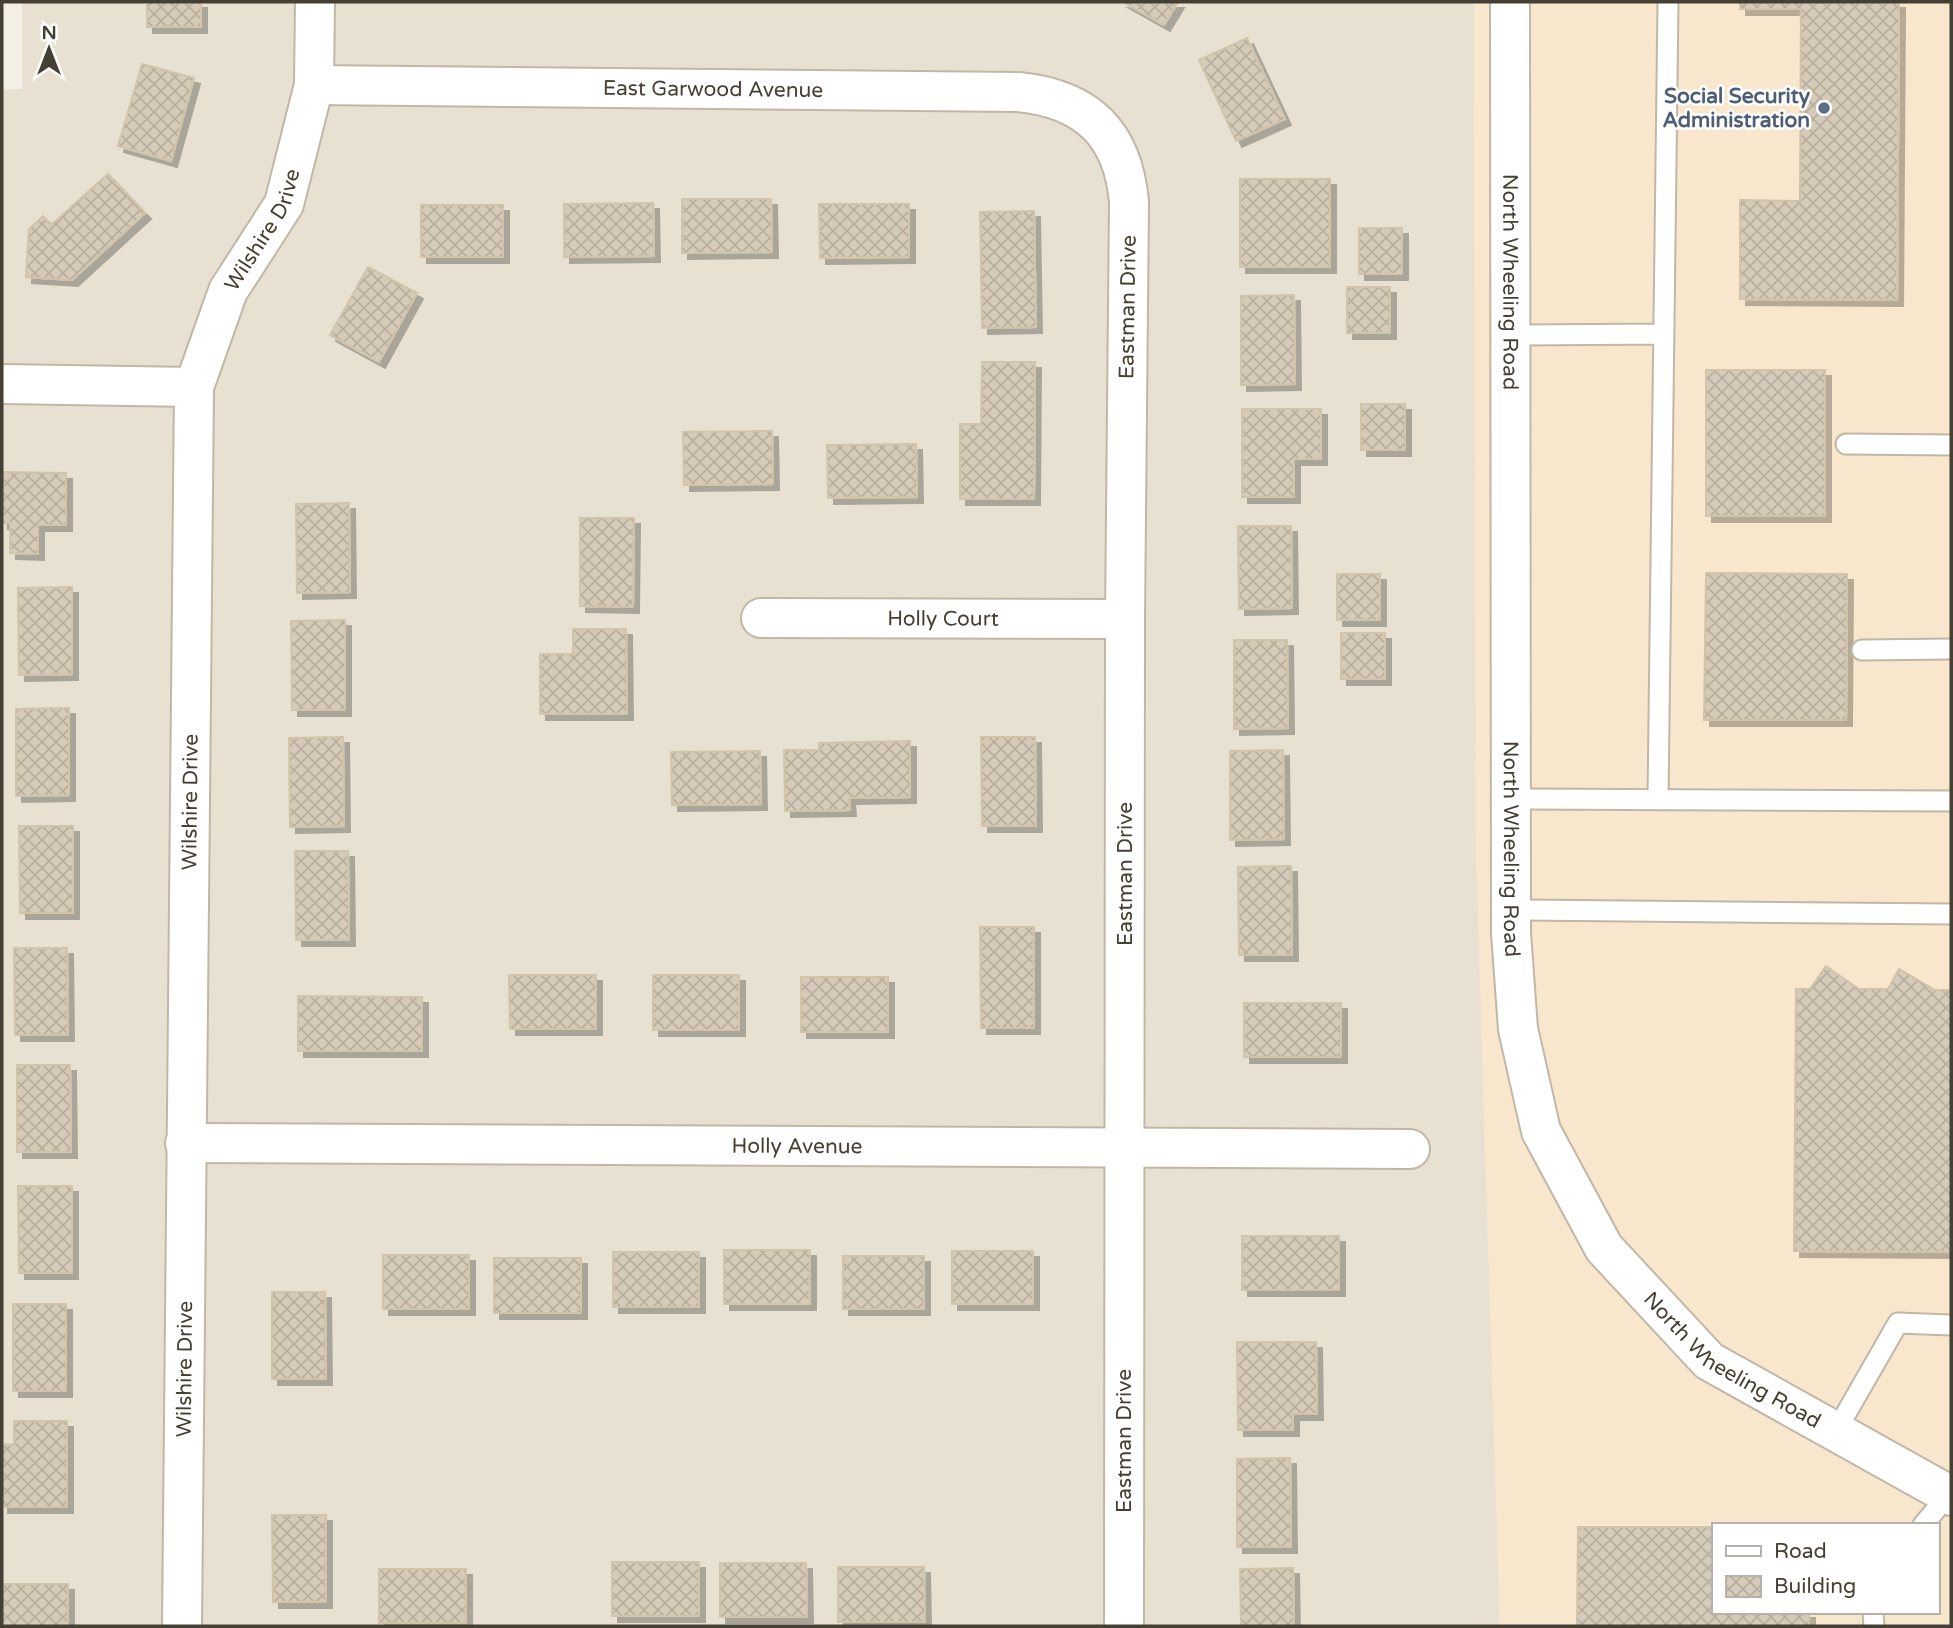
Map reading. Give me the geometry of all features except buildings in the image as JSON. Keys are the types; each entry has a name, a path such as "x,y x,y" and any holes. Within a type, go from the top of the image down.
{"street":[{"name":"Wilshire Drive","path":"182,1626 194,387 228,290 284,204 314,85 315,2"},
{"name":"North Wheeling Road","path":"1510,2 1511,910 1518,1029 1541,1131 1604,1248 1709,1361 1950,1495"},
{"name":"East Garwood Avenue","path":"314,85 1020,92 1046,95 1067,103 1102,128"},
{"name":"Eastman Drive","path":"1102,128 1121,159 1129,202 1125,619 1124,1626"},
{"path":"2,384 194,387"},
{"name":"Holly Court","path":"761,618 1125,619"},
{"name":"Holly Avenue","path":"185,1143 1410,1149"}],"lane":[{"path":"1658,800 1668,2"},
{"path":"1510,335 1663,334"},
{"path":"1846,444 1951,445"},
{"path":"1862,650 1951,649"},
{"path":"1511,799 1951,801"},
{"path":"1511,910 1951,914"},
{"path":"1836,1431 1898,1323 1951,1325"},
{"path":"1925,1523 1950,1495"}],"shaded area":[{"path":"22,2 1474,2 1476,847 1500,1626 2,1626 2,89 22,89"},
{"path":"1474,2 1951,2 1951,1626 1500,1626 1476,847"}],"place":[{"name":"Social Security Administration","path":"1824,108"}]}
